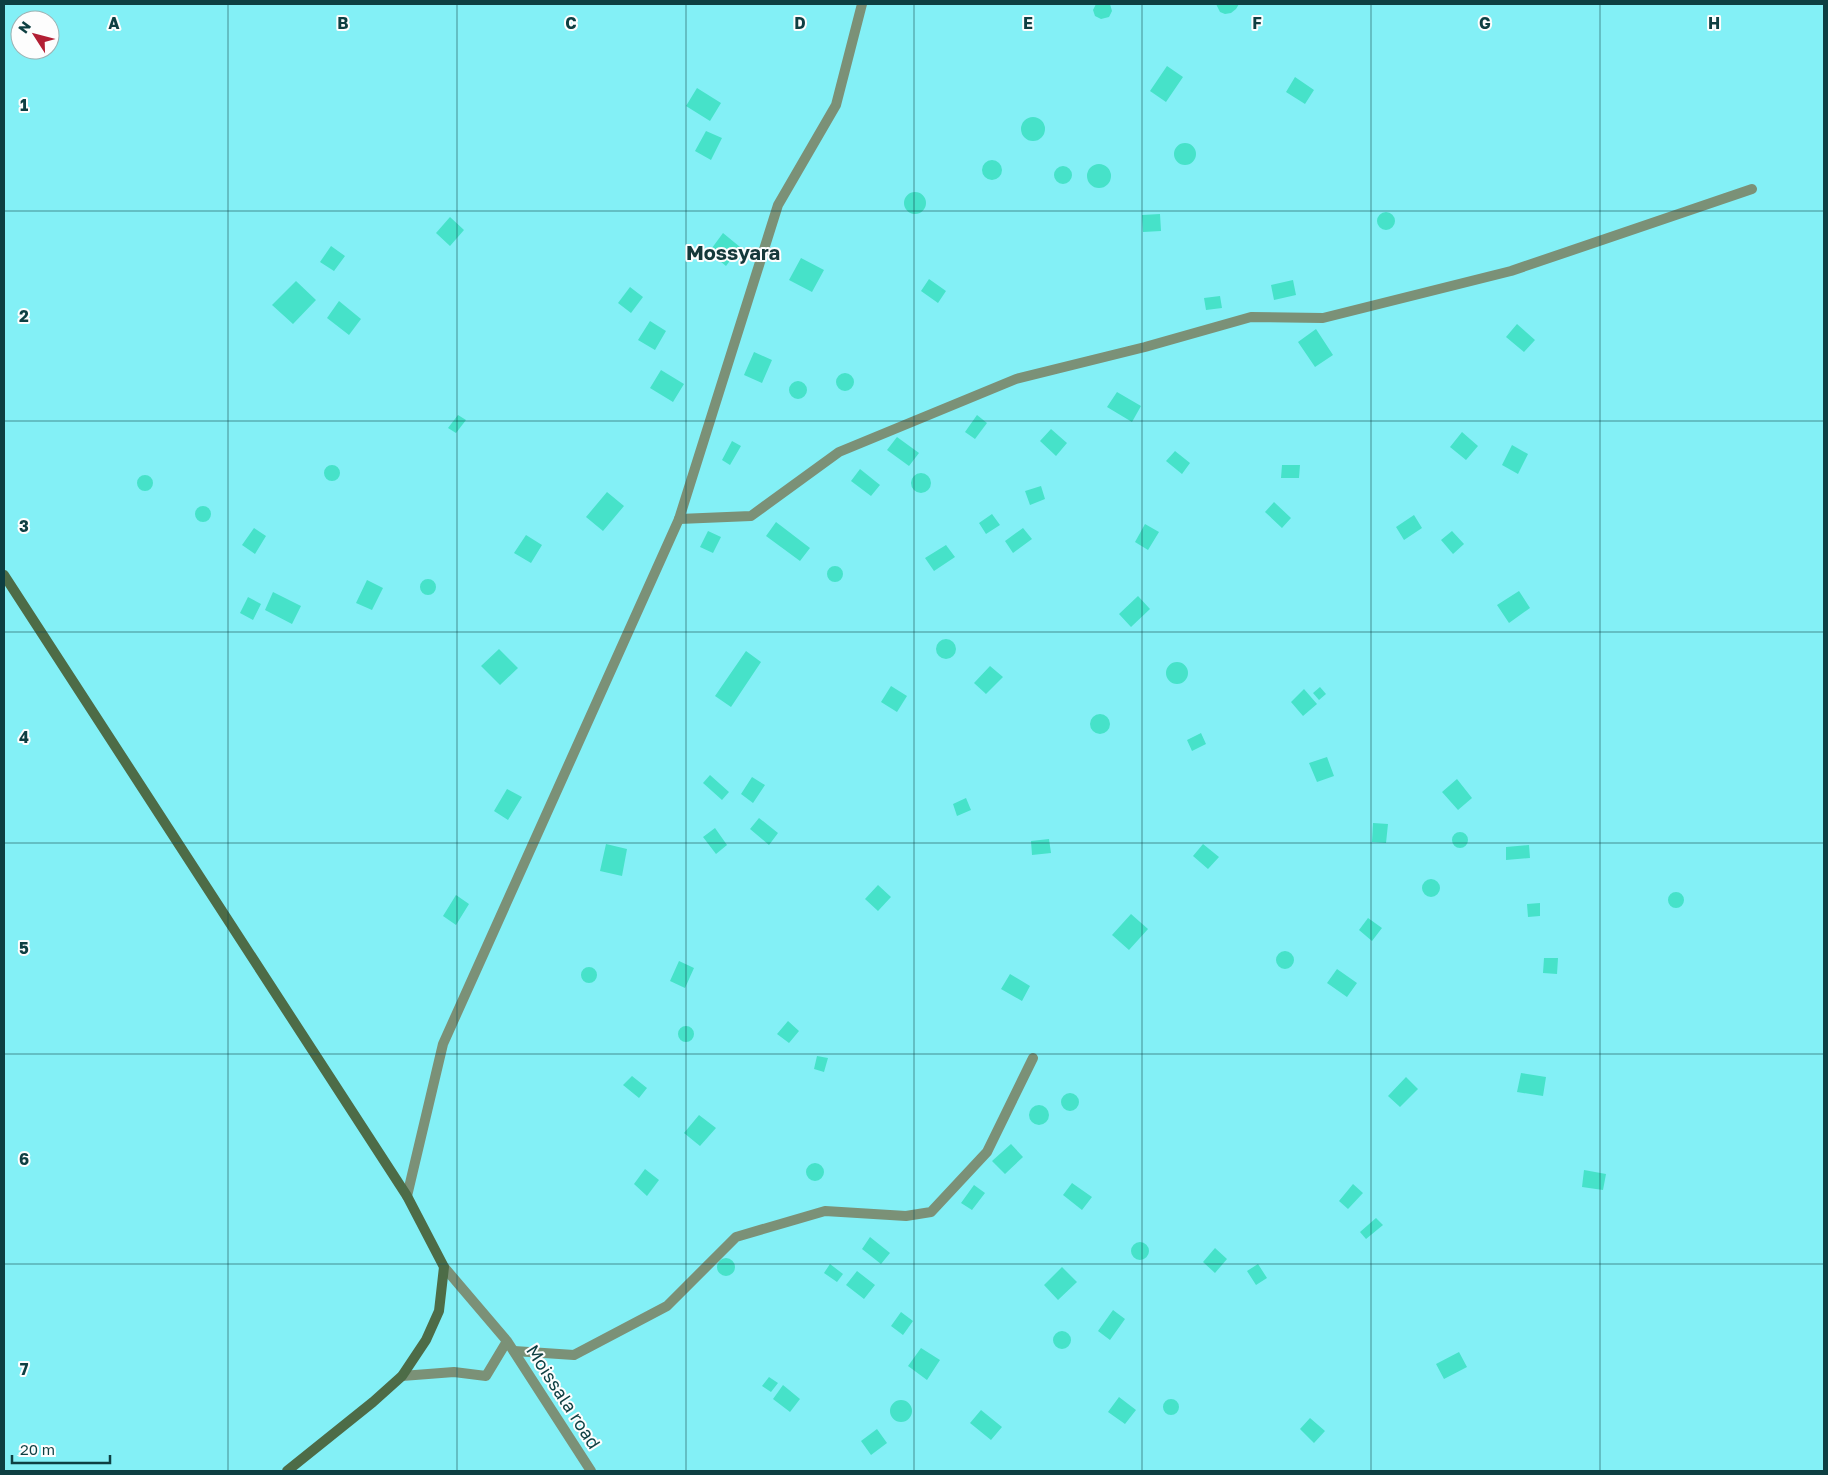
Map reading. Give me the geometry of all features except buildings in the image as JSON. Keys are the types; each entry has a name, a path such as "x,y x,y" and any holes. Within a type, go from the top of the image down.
{"main road":[{"path":"4,574 406,1196 444,1267 439,1311 426,1340 402,1376 373,1402 287,1471"}],"street":[{"path":"406,1196 443,1044 679,519 778,205 836,105 862,4"},
{"path":"679,519 751,516 839,452 1016,379 1145,347 1250,317 1323,318 1511,272 1752,189"},
{"path":"514,1351 574,1355 667,1306 736,1237 825,1211 906,1216 931,1212 987,1152 1033,1058"},
{"name":"Moissala road","path":"444,1267 507,1341 592,1471"},
{"path":"402,1376 454,1372 486,1376 507,1341"}],"district":[{"name":"Mossyara","path":"733,253"}]}
